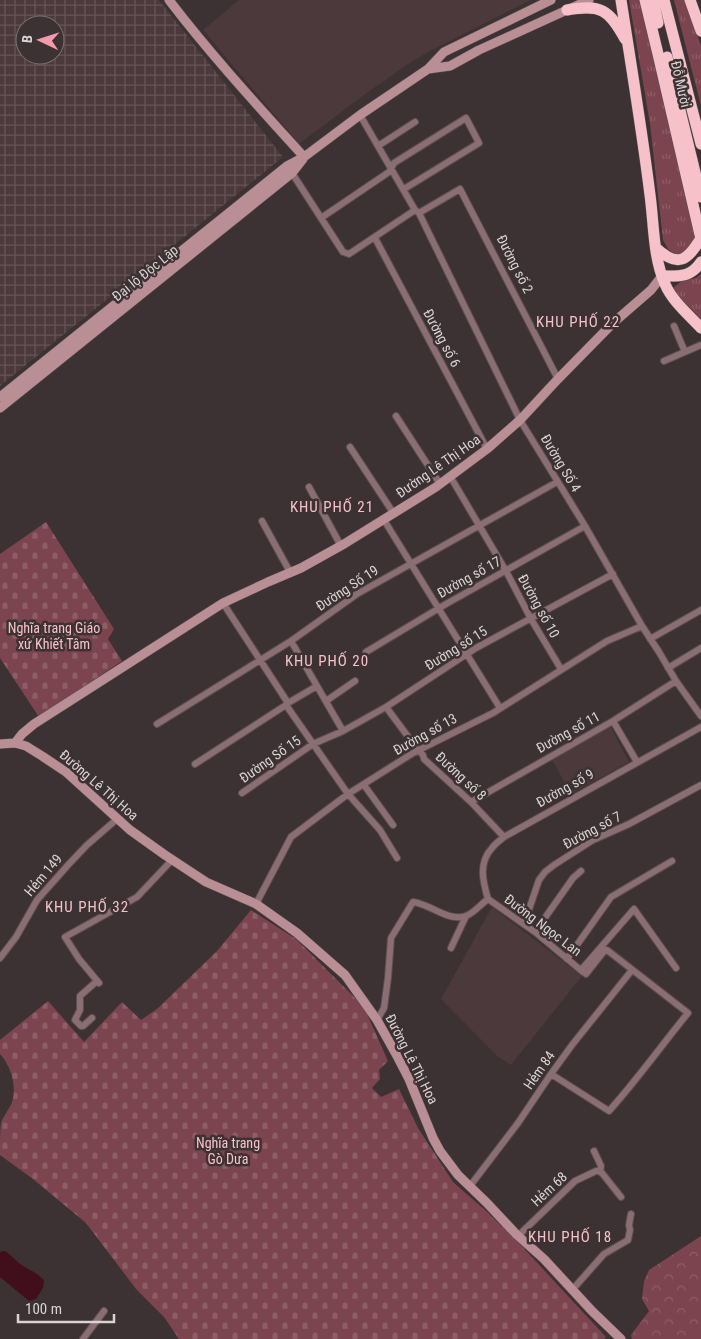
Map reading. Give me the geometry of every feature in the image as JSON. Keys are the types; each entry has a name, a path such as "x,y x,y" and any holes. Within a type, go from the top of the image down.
{"highway":[{"path":"621,0 650,194 656,248 662,276 666,287 674,298 701,328"},
{"path":"645,0 671,52"},
{"path":"653,0 671,52"},
{"path":"664,0 671,52"},
{"path":"671,0 671,52"},
{"path":"690,0 701,31"},
{"path":"695,0 701,16"},
{"path":"567,10 588,7 609,15 620,30 628,46"},
{"name":"Đỗ Mười","path":"671,52 701,120"},
{"name":"Đỗ Mười","path":"671,52 701,144"},
{"name":"Đỗ Mười","path":"671,52 701,197"},
{"name":"Đỗ Mười","path":"671,52 701,238"},
{"path":"656,248 670,259 678,260 690,254 701,238"},
{"path":"662,276 680,276 691,273 701,262"}],"street":[{"path":"169,0 254,102 304,156"},
{"name":"Đại lộ Độc Lập","path":"0,397 287,166 428,69 444,52 551,0"},
{"name":"Đại lộ Độc Lập","path":"428,69 450,66 479,50 589,0"},
{"name":"Đường Số 4","path":"360,115 417,211 520,420 585,526 642,626 676,681 701,716"},
{"path":"321,218 389,172 394,163 466,118 479,144 404,190"},
{"path":"378,146 416,122"},
{"name":"Đại lộ Độc Lập","path":"0,408 292,173 304,156"},
{"path":"292,173 343,252 349,254 417,211"},
{"name":"Đường số 2","path":"417,211 460,189 558,379"},
{"name":"Đường số 6","path":"374,238 488,449"},
{"name":"Đường Lê Thị Hoa","path":"621,1339 544,1258 518,1236 487,1202 458,1175 433,1138 409,1079 377,1020 345,975 297,933 256,904 206,882 172,860 130,830 66,772 36,751 15,743 34,724 224,603 302,568 394,514 440,484 488,449 520,420 613,324 652,290 662,276"},
{"path":"674,326 685,352"},
{"path":"664,361 701,345"},
{"path":"396,416 440,484"},
{"path":"350,447 394,514"},
{"name":"Đường số 10","path":"450,476 562,670"},
{"name":"Đường Số 19","path":"157,724 260,661 357,594 557,482"},
{"path":"309,487 341,546"},
{"path":"384,520 500,708"},
{"path":"262,521 290,572"},
{"name":"Đường số 17","path":"366,652 439,608 585,526"},
{"name":"Đường số 15","path":"313,744 343,731 386,707 467,654 613,574"},
{"path":"224,603 313,744 348,794 380,830 397,858"},
{"path":"650,639 701,610"},
{"name":"Đường số 13","path":"256,904 291,837 348,794 418,750 500,708 607,641 642,626"},
{"path":"291,640 343,731"},
{"path":"668,668 701,648"},
{"name":"Đường số 11","path":"471,802 613,721 676,681"},
{"path":"326,701 355,682"},
{"path":"195,764 317,686"},
{"name":"Đường số 8","path":"386,707 423,755 424,759 471,802 504,837"},
{"path":"613,721 637,762"},
{"name":"Đường số 9","path":"488,899 483,881 483,863 491,848 504,837 701,727"},
{"path":"0,744 15,743"},
{"name":"Đường Số 15","path":"242,793 313,744"},
{"path":"364,784 393,825"},
{"name":"Đường số 7","path":"524,924 539,880 545,872 593,840 629,824 701,785"},
{"name":"Hẻm 149","path":"0,958 16,937 37,900 87,845 117,819"},
{"path":"92,1018 81,1026 75,1020 80,1010 80,996 98,982 79,959 65,937 137,897 172,860"},
{"path":"567,959 611,897 672,861"},
{"path":"535,932 573,878 581,871"},
{"path":"451,948 466,916 488,899"},
{"name":"Đường Ngọc Lan","path":"488,899 535,932 583,972"},
{"path":"377,1020 384,1008 391,938 413,902 448,916 466,916"},
{"path":"583,972 634,909 676,968"},
{"path":"551,1074 609,1111 629,1089 688,1013 606,949 583,972"},
{"name":"Hẻm 84","path":"470,1186 518,1123 572,1045 632,970"},
{"path":"594,1151 601,1166 600,1172 621,1196"},
{"name":"Hẻm 68","path":"518,1236 575,1181 596,1171 600,1172"},
{"path":"573,1289 604,1254 628,1240 631,1214"},
{"path":"83,1339 104,1311"}],"shaded area":[{"path":"0,0 159,0 283,157 0,386"},
{"path":"239,0 531,0 408,64 299,144 203,30"},
{"path":"610,726 629,762 571,794 551,758"},
{"path":"492,907 582,976 511,1065 497,1056 441,999"},
{"path":"2,1251 8,1253 20,1264 44,1280 43,1288 36,1299 29,1301 0,1277 0,1253"}],"green space":[{"path":"629,0 640,0 695,232 694,247 677,256 668,249 663,240 650,124"},
{"path":"674,0 686,0 701,46 701,106"},
{"path":"701,274 701,319 679,297 673,288 683,280 696,278"},
{"name":"Nghĩa trang Giáo xứ Khiết Tâm","path":"46,522 114,629 108,639 122,661 39,717 0,658 0,554"},
{"name":"Nghĩa trang Gò Dưa","path":"251,910 296,939 364,1007 388,1061 379,1070 380,1079 372,1088 381,1097 399,1089 418,1128 453,1182 517,1241 606,1337 604,1339 179,1339 164,1317 136,1289 86,1223 33,1179 0,1155 1,1123 12,1102 14,1089 10,1070 0,1054 0,1040 48,1001 84,1042 122,1002 141,1020 157,1009 217,951"},
{"path":"701,1236 701,1339 632,1339 631,1335 649,1311 642,1299 644,1281 649,1270"}],"district":[{"name":"KHU PHỐ 22","path":"578,322"},
{"name":"KHU PHỐ 21","path":"332,507"},
{"name":"KHU PHỐ 20","path":"327,661"},
{"name":"KHU PHỐ 32","path":"87,907"},
{"name":"KHU PHỐ 18","path":"570,1237"}]}
